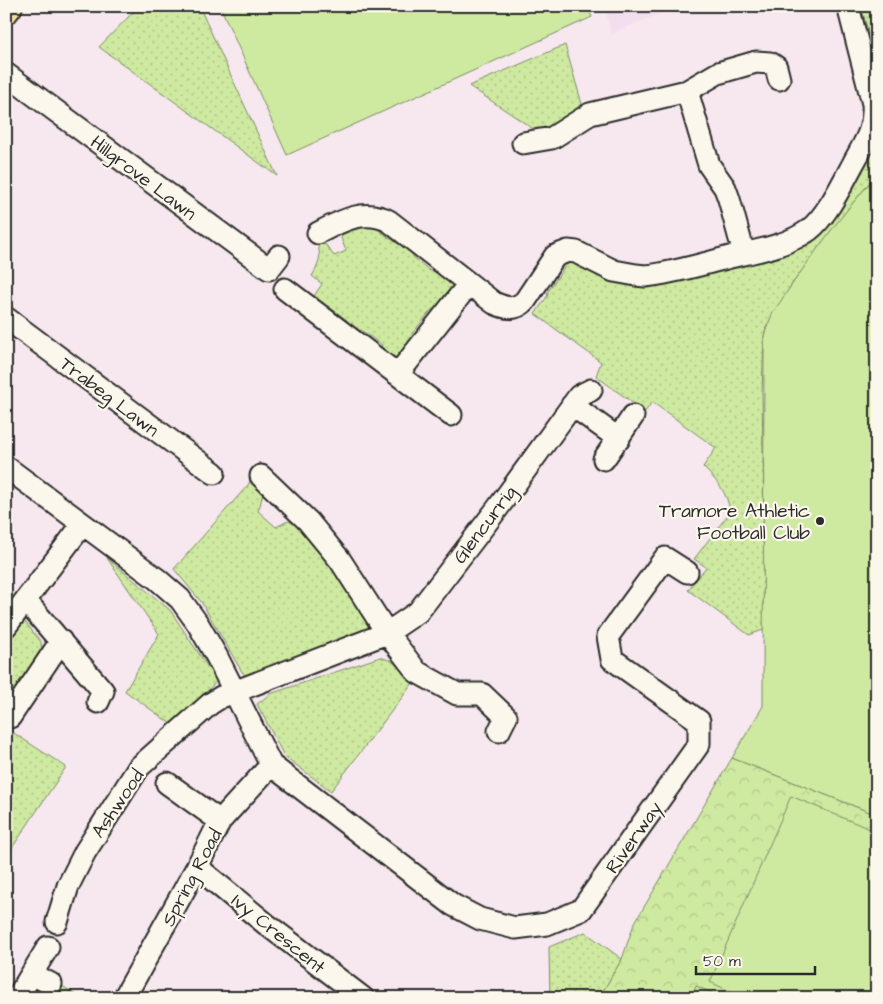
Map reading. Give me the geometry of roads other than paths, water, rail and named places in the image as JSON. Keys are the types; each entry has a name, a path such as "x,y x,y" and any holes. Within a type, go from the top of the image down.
{"main road":[{"path":"6,10 9,6"}],"street":[{"path":"318,233 348,218 361,215 381,216 389,220 494,303 510,308 520,307 555,256 568,251 576,252 614,270 643,276 744,254 786,242 810,229 820,218 840,187 872,128 874,117 873,104 848,6"},
{"path":"523,143 552,138 592,114 687,90 718,73 756,62 770,63 776,67 779,79"},
{"name":"Hillgrove Lawn","path":"6,74 269,270 279,256"},
{"path":"687,90 709,165 729,199 744,254"},
{"path":"398,374 469,284"},
{"path":"285,289 452,415"},
{"name":"Trabeg Lawn","path":"6,318 214,473"},
{"name":"Glencurrig","path":"234,692 387,633 418,612 497,509 579,396 591,390"},
{"path":"572,405 619,439"},
{"path":"604,459 633,416"},
{"path":"6,467 157,579 180,600 198,624 217,657 271,765"},
{"path":"261,476 308,521 340,560 387,633 417,672 456,694 482,694 506,717 499,731"},
{"path":"6,626 82,524"},
{"name":"Riverway","path":"271,765 453,905 480,919 515,928 548,924 581,910 699,744 699,721 612,659 608,636 665,558 687,572"},
{"path":"26,601 103,691 98,702"},
{"path":"10,717 61,641"},
{"name":"Ashwood","path":"57,922 68,886 85,852 139,767 210,704 234,692"},
{"name":"Spring Road","path":"124,998 220,821 271,765"},
{"path":"167,783 220,821"},
{"name":"Ivy Crescent","path":"197,866 266,924 363,998"},
{"path":"17,998 48,947"},
{"path":"32,974 51,984"}],"place":[{"name":"Tramore Athletic Football Club","path":"820,521"}]}
